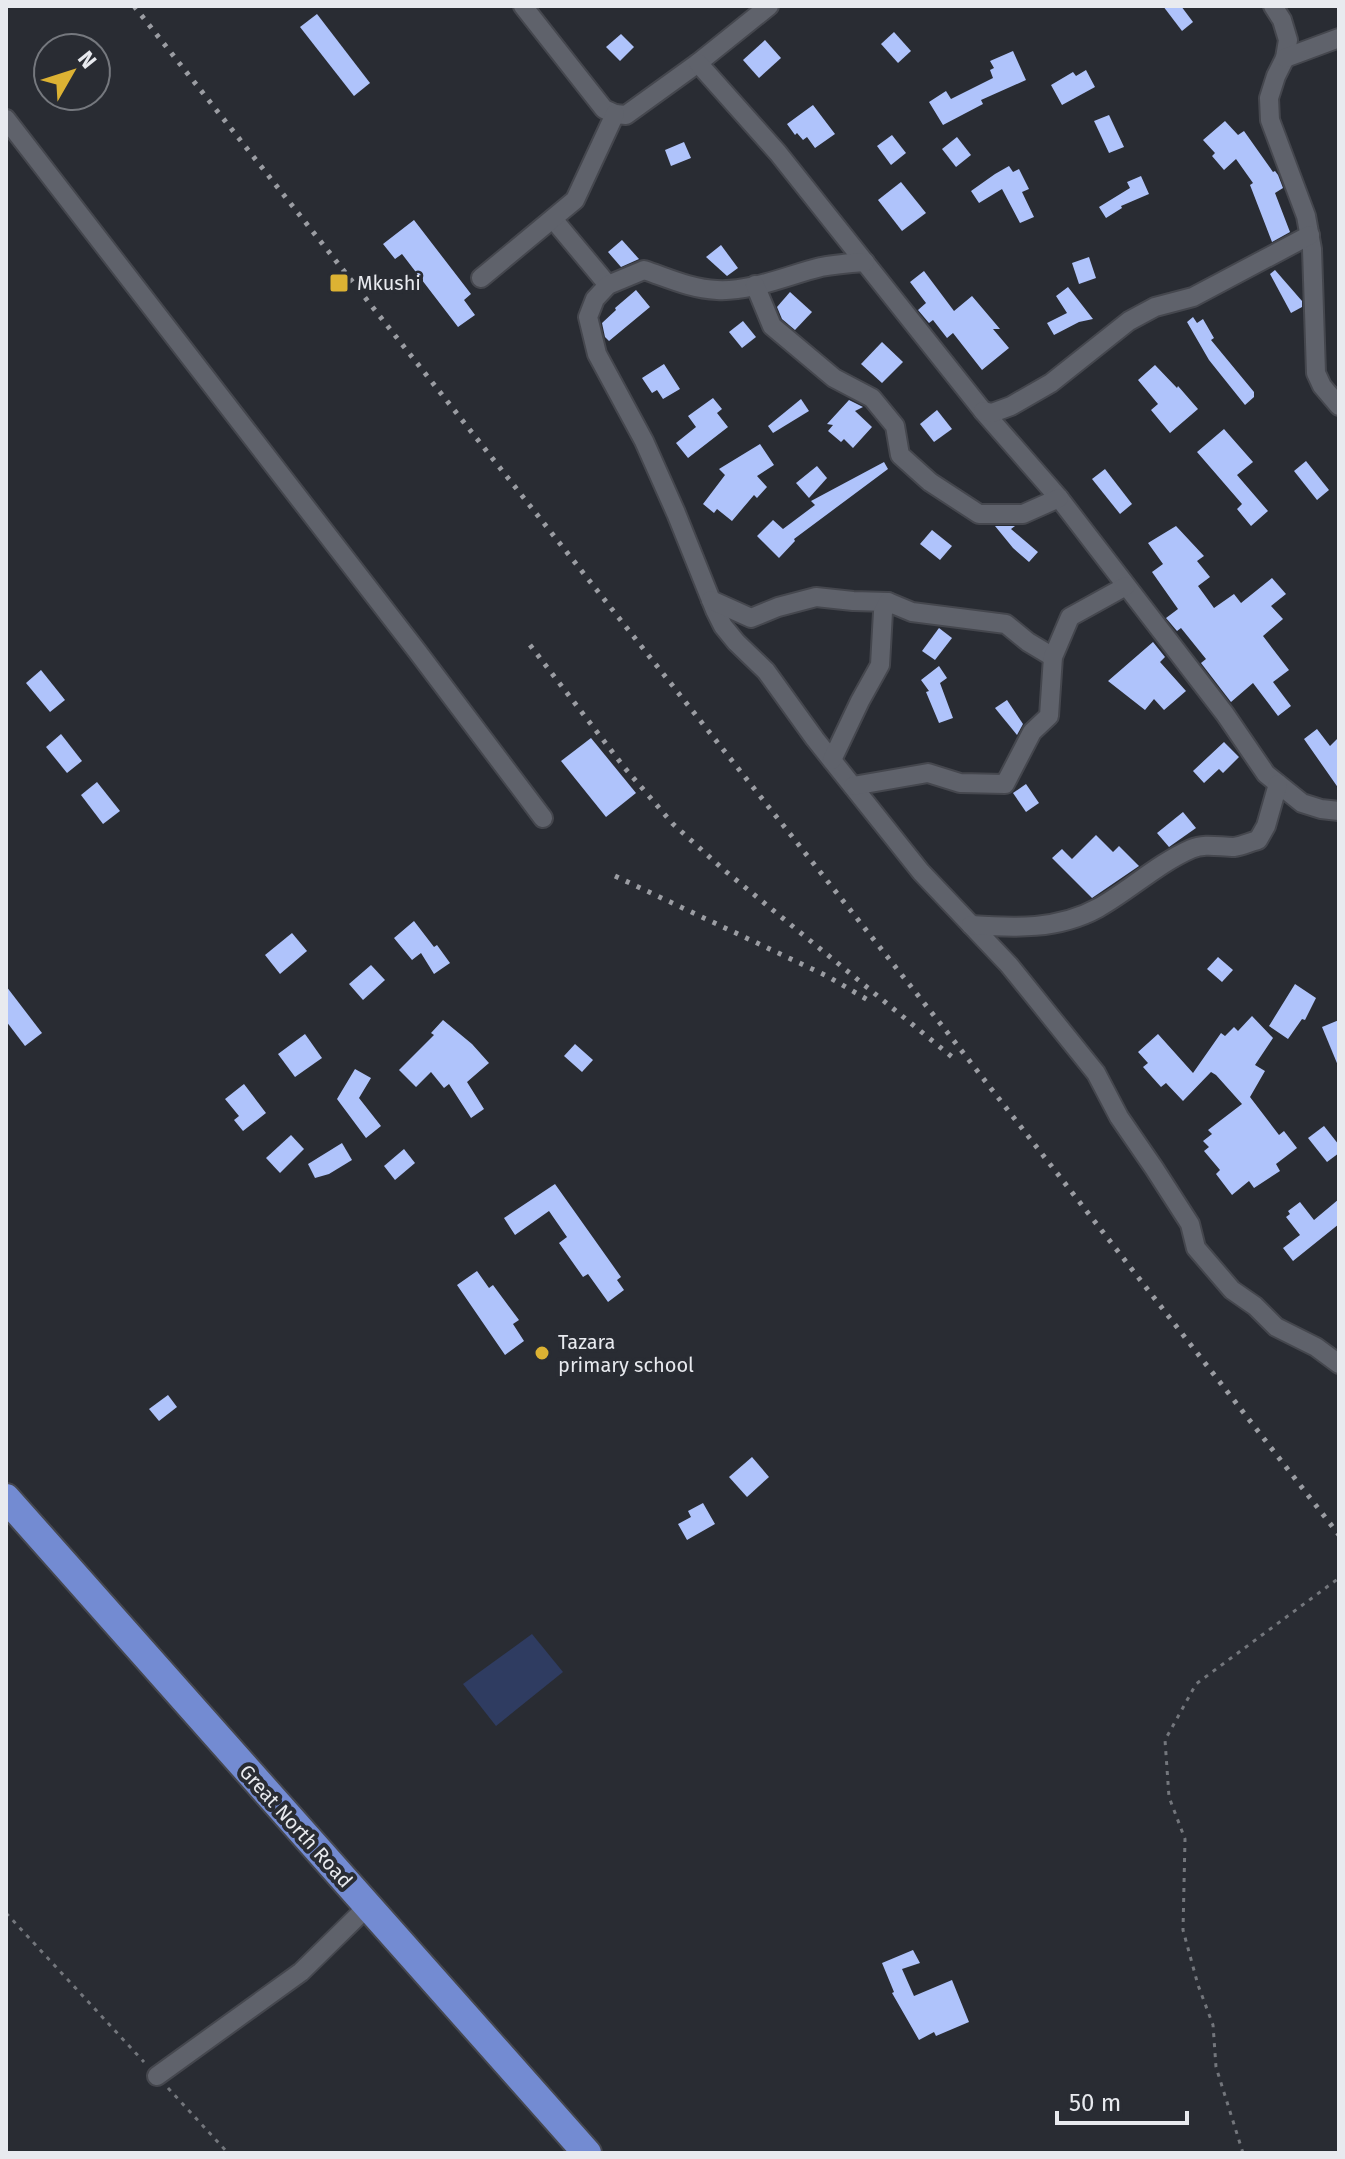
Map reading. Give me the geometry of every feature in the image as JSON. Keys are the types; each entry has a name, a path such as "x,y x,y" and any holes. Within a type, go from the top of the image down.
{"highway":[{"name":"Great North Road","path":"6,1498 587,2153"}],"street":[{"path":"523,6 604,109 626,115 769,6"},
{"path":"1273,6 1288,40 1285,58 1269,98 1270,120 1306,216 1310,235 1316,373 1322,386 1339,406"},
{"path":"1285,58 1339,38"},
{"path":"698,63 778,153 983,411 1059,498 1225,714 1266,774 1302,803 1339,811"},
{"path":"481,278 575,200 615,114"},
{"path":"6,119 543,818"},
{"path":"553,219 608,285"},
{"path":"983,411 992,413 1011,406 1051,383 1129,321 1155,307 1193,297 1310,235"},
{"path":"865,262 821,267 720,291 693,287 644,270 608,285 595,299 588,317 597,354 644,441 723,626 766,671 921,872 1009,965 1096,1073 1119,1117 1190,1224 1196,1248 1232,1290 1255,1306 1276,1327 1316,1347 1339,1364"},
{"path":"755,285 772,326 834,378 872,398 895,426 900,455 930,482 979,514 1023,514 1059,498"},
{"path":"853,786 928,773 960,783 1005,784 1032,732 1049,716 1053,657 1070,617 1126,586"},
{"path":"711,600 751,618 816,597 888,602 912,612 1006,624 1053,657"},
{"path":"832,760 880,665 883,612 888,602"},
{"path":"971,925 1022,928 1065,922 1096,909 1168,860 1196,847 1236,847 1258,840 1266,826 1278,784"},
{"path":"157,2076 301,1972 368,1906"}],"path":[{"path":"1243,2153 1216,2067 1213,2025 1183,1930 1185,1839 1169,1797 1165,1740 1196,1684 1339,1578"},
{"path":"6,1913 228,2153"}],"shaded area":[{"path":"532,1634 563,1672 496,1726 463,1684"}],"building":[{"path":"1163,6 1181,6 1193,22 1182,31"},
{"path":"317,14 370,83 354,96 300,27"},
{"path":"894,32 911,51 898,63 881,44"},
{"path":"621,34 634,47 620,61 606,47"},
{"path":"765,40 781,58 759,78 743,60"},
{"path":"1013,51 1026,80 981,100 983,104 943,125 929,102 946,91 951,99 993,78 990,70 994,68 990,61"},
{"path":"1086,70 1095,87 1062,105 1051,85 1073,72 1076,76"},
{"path":"813,105 835,134 815,148 807,137 803,140 797,133 795,135 787,124"},
{"path":"1109,115 1124,147 1109,153 1094,121"},
{"path":"1225,121 1238,135 1244,131 1278,175 1283,188 1275,193 1290,232 1272,242 1250,185 1253,183 1236,159 1224,170 1203,140"},
{"path":"892,135 906,153 891,165 877,146"},
{"path":"957,137 971,155 956,167 942,149"},
{"path":"684,142 691,158 671,166 665,150"},
{"path":"1009,166 1013,172 1019,169 1029,189 1022,192 1034,217 1020,223 1002,189 979,203 971,191"},
{"path":"1141,176 1149,194 1121,206 1106,218 1099,207 1130,188 1127,182"},
{"path":"901,182 926,213 902,231 878,200"},
{"path":"414,220 471,294 464,300 475,315 458,327 402,254 395,259 383,244"},
{"path":"622,240 639,259 621,267 608,252"},
{"path":"721,245 738,268 727,276 706,257"},
{"path":"1089,257 1096,278 1079,284 1072,263"},
{"path":"1275,270 1302,301 1302,307 1291,313 1270,274"},
{"path":"924,271 954,311 972,296 1000,329 993,329 1009,348 982,370 953,333 947,338 933,320 929,323 918,310 926,303 910,282"},
{"path":"1068,287 1093,319 1079,322 1054,335 1047,323 1067,313 1056,296"},
{"path":"636,290 650,307 609,341 602,323"},
{"path":"790,292 812,312 795,330 782,319 777,307"},
{"path":"1193,317 1197,323 1203,319 1214,338 1211,340 1254,392 1254,397 1245,405 1209,360 1187,322"},
{"path":"743,321 756,337 742,348 729,332"},
{"path":"882,342 903,362 882,383 861,364"},
{"path":"664,364 680,389 663,399 657,390 652,393 642,378"},
{"path":"1155,365 1198,409 1170,433 1151,410 1158,404 1138,380"},
{"path":"713,398 722,409 717,413 728,427 688,458 676,443 696,427 688,416"},
{"path":"801,399 809,411 773,433 768,426"},
{"path":"849,400 863,407 855,411 872,427 853,448 828,431 833,425 827,424"},
{"path":"937,410 952,429 934,442 920,424"},
{"path":"1224,429 1253,462 1237,475 1268,511 1251,526 1237,509 1242,504 1197,452"},
{"path":"760,444 774,465 757,476 767,487 757,498 754,495 732,521 717,509 714,513 703,504 725,475 719,469"},
{"path":"1306,461 1329,490 1317,500 1294,471"},
{"path":"884,462 888,469 794,539 779,558 757,536 773,520 783,529 815,505 811,501"},
{"path":"817,466 827,478 809,498 796,483"},
{"path":"1105,469 1132,504 1120,514 1092,479"},
{"path":"995,526 1015,526 1011,529 1038,552 1029,562"},
{"path":"1176,526 1204,556 1197,561 1210,577 1198,586 1214,608 1234,594 1241,603 1272,578 1286,594 1271,606 1283,619 1263,636 1289,670 1273,682 1291,706 1278,716 1253,683 1231,702 1201,663 1206,659 1181,628 1177,631 1166,618 1178,609 1152,572 1163,564 1148,543"},
{"path":"932,530 952,546 940,560 920,544"},
{"path":"939,628 952,638 935,660 922,651"},
{"path":"1153,642 1165,657 1160,662 1186,691 1164,710 1154,699 1145,710 1108,681"},
{"path":"939,666 947,678 940,683 953,718 939,723 926,692 929,691 921,680"},
{"path":"41,670 65,700 50,712 26,683"},
{"path":"1007,700 1023,724 1017,735 995,708"},
{"path":"1317,729 1330,746 1339,737 1339,789 1304,739"},
{"path":"61,734 82,761 67,773 46,747"},
{"path":"591,738 636,793 606,817 561,761"},
{"path":"1224,742 1239,757 1223,773 1219,769 1204,783 1193,771"},
{"path":"97,782 120,811 103,824 81,795"},
{"path":"1026,784 1039,803 1026,812 1013,793"},
{"path":"1183,812 1196,828 1169,847 1157,833"},
{"path":"1096,835 1113,852 1119,846 1139,866 1092,898 1052,858 1062,849 1072,859"},
{"path":"414,921 450,963 434,974 421,953 412,960 394,938"},
{"path":"292,933 307,951 280,974 265,955"},
{"path":"1218,957 1233,970 1222,982 1207,969"},
{"path":"371,965 385,980 363,1000 349,984"},
{"path":"1295,984 1316,998 1305,1020 1302,1019 1288,1039 1269,1026"},
{"path":"6,986 42,1033 25,1046 6,1021"},
{"path":"1252,1016 1273,1038 1255,1065 1265,1071 1250,1097 1279,1135 1284,1131 1297,1148 1276,1164 1280,1171 1254,1188 1249,1181 1232,1195 1216,1174 1220,1170 1204,1151 1209,1147 1203,1141 1212,1134 1208,1130 1242,1104 1211,1072 1183,1101 1166,1083 1161,1087 1143,1067 1148,1063 1138,1052 1158,1034 1193,1073 1221,1033 1225,1036 1234,1027 1238,1031"},
{"path":"443,1020 489,1063 467,1082 484,1109 471,1118 449,1084 444,1088 431,1072 416,1087 399,1070 434,1035 431,1033"},
{"path":"1339,1020 1339,1068 1322,1027"},
{"path":"305,1034 322,1058 295,1077 278,1054"},
{"path":"575,1044 593,1060 582,1072 564,1056"},
{"path":"355,1069 371,1078 359,1098 381,1126 366,1138 337,1099"},
{"path":"244,1084 266,1113 243,1131 234,1120 239,1116 225,1099"},
{"path":"1324,1126 1339,1145 1339,1153 1327,1162 1308,1138"},
{"path":"291,1135 304,1149 280,1173 266,1158"},
{"path":"342,1143 352,1160 329,1174 315,1178 308,1164"},
{"path":"404,1149 415,1163 395,1180 384,1166"},
{"path":"555,1184 621,1277 617,1280 624,1290 608,1302 588,1274 583,1277 559,1243 567,1237 549,1211 515,1235 504,1218"},
{"path":"1339,1199 1339,1224 1293,1261 1283,1248 1300,1235 1286,1217 1290,1214 1288,1211 1300,1202 1314,1220"},
{"path":"477,1271 489,1288 493,1285 519,1320 513,1324 524,1341 505,1355 457,1285"},
{"path":"168,1395 177,1407 159,1421 149,1409"},
{"path":"752,1457 769,1477 747,1497 729,1477"},
{"path":"703,1503 715,1524 687,1540 678,1524 691,1517 688,1511"},
{"path":"913,1950 920,1963 902,1969 914,1996 952,1980 969,2022 936,2036 934,2032 919,2040 892,1993 882,1963"}],"railway":[{"path":"134,6 947,1032 1339,1535"},
{"path":"530,645 624,767 673,824 724,870 957,1061"},
{"path":"615,876 827,976 868,1000"}],"place":[{"name":"Mkushi","path":"339,283"},
{"name":"Tazara primary school","path":"542,1353"}]}
